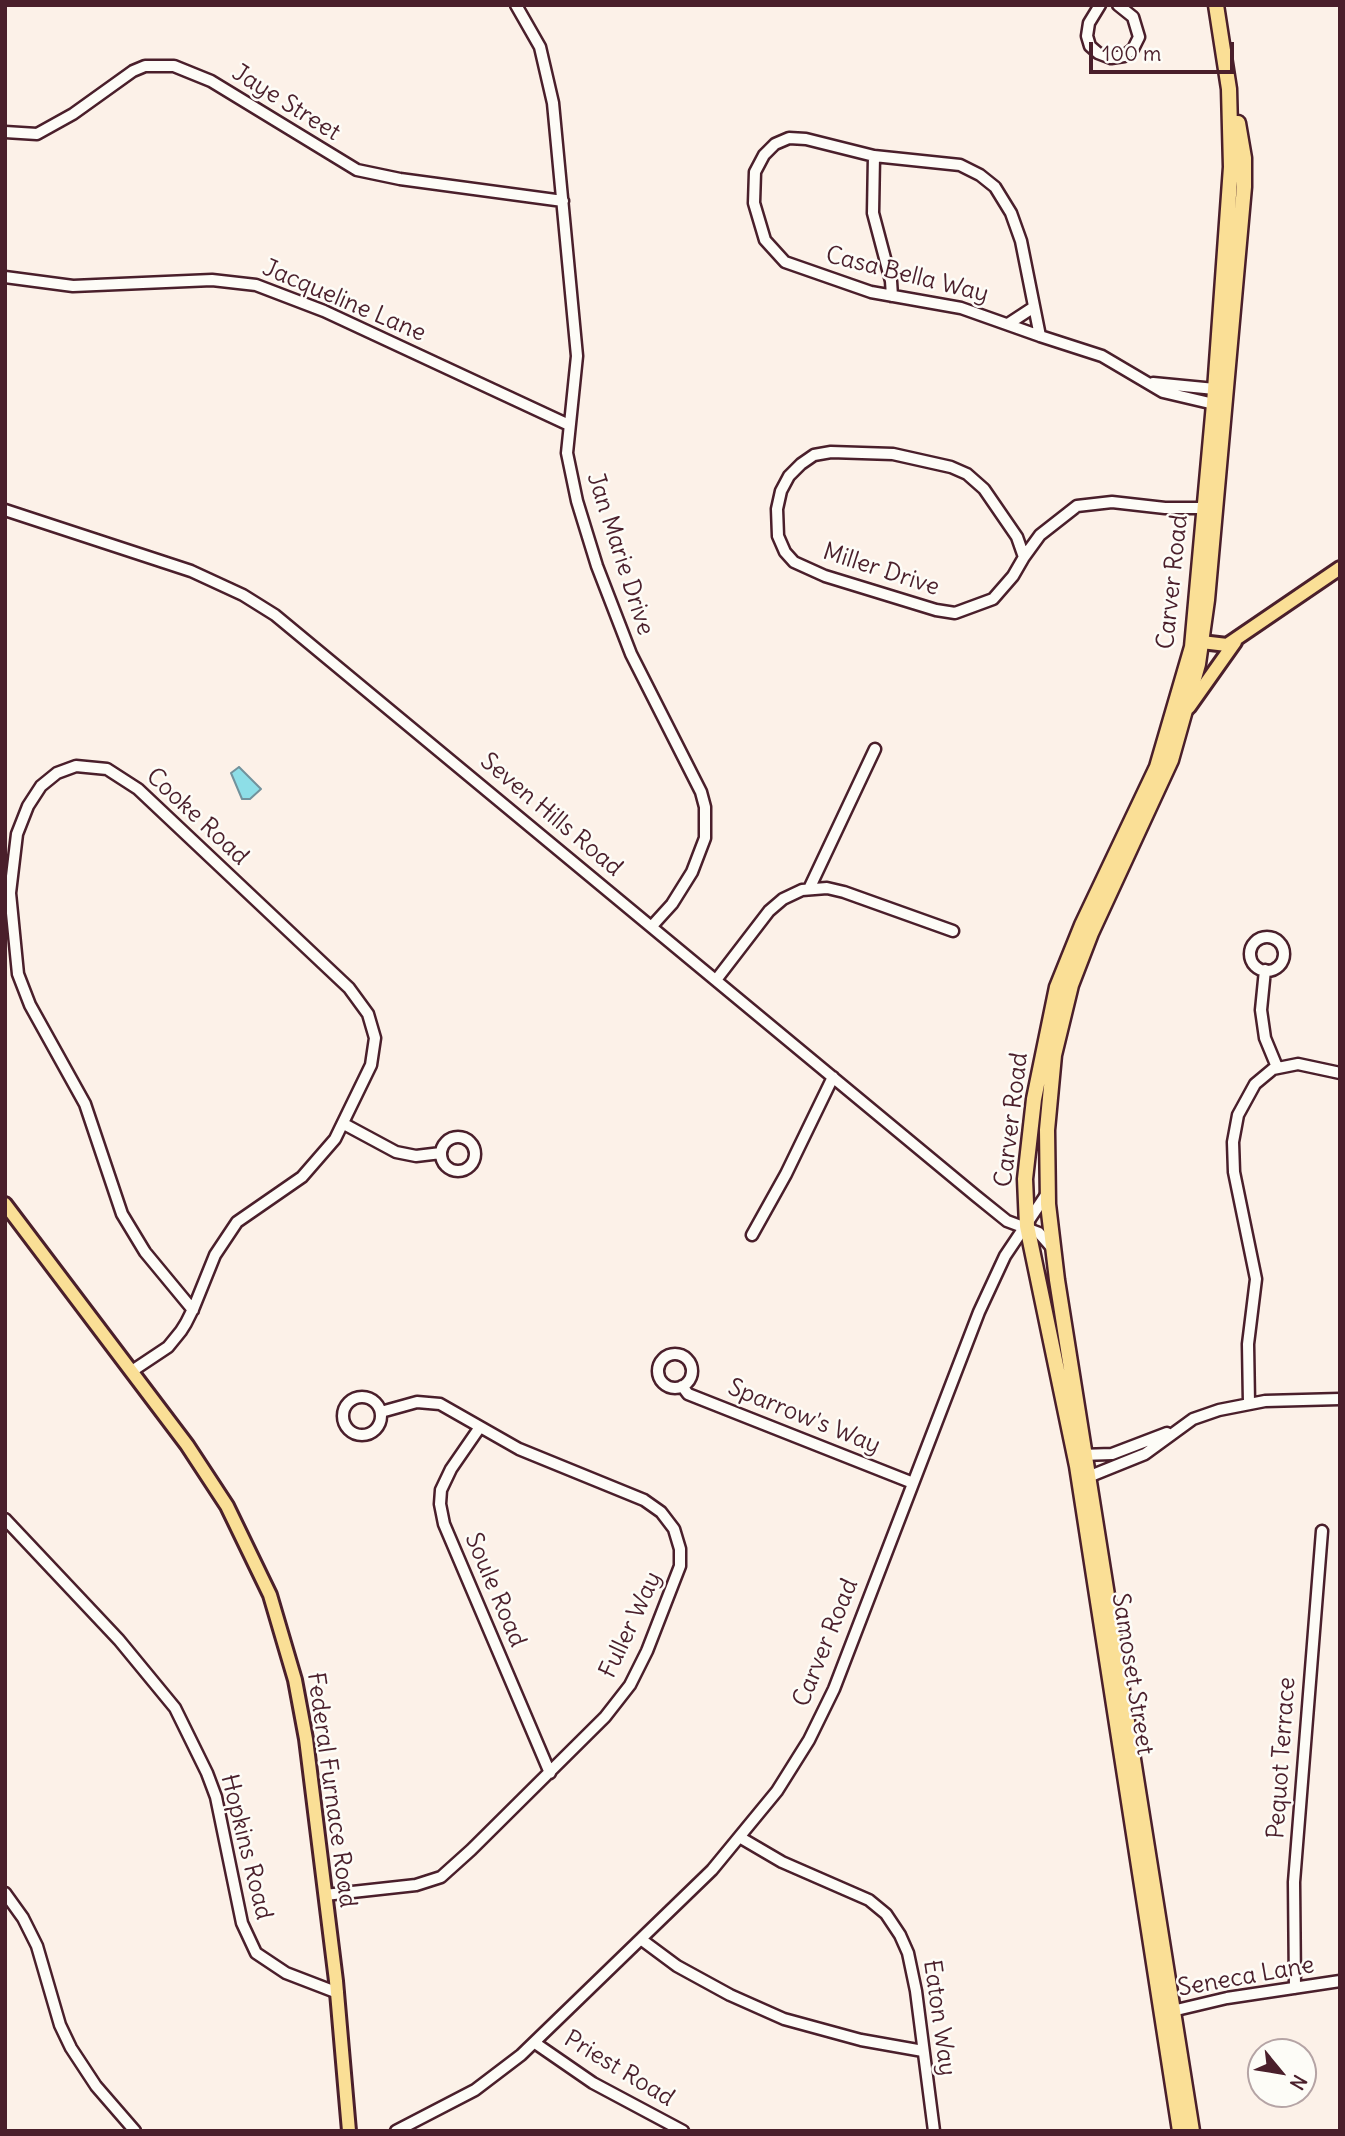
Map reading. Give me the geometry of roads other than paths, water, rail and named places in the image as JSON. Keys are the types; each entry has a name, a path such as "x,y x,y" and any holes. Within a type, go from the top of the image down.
{"highway":[{"name":"Carver Road","path":"1052,1249 1048,1192 1048,1103 1064,1008 1091,933 1171,760 1189,707 1245,177 1240,133 1228,82 1216,5"},
{"name":"Carver Road","path":"1209,508 1231,167 1228,82"},
{"name":"Carver Road","path":"1027,1226 1028,1140 1054,1000 1082,925 1157,767 1197,642"},
{"name":"Samoset Street","path":"1027,1226 1080,1455"},
{"name":"Samoset Street","path":"1052,1249 1080,1455 1166,2012 1180,2131"},
{"name":"Samoset Street","path":"1166,2012 1192,2131"}],"main road":[{"path":"1189,707 1222,657 1241,637 1268,614 1340,568"},
{"path":"1197,642 1227,645 1241,637"},
{"name":"Federal Furnace Road","path":"5,1204 187,1445 227,1506 270,1595 298,1692 338,1993 349,2131"}],"street":[{"name":"Jan Marie Drive","path":"516,5 533,32 545,62 553,103 577,356 567,453 577,501 601,577 631,654 701,792 705,807 705,838 692,872 672,904 652,926"},
{"path":"1100,5 1089,23 1087,36 1090,46 1098,53 1111,58 1124,56 1133,50 1139,37 1133,17 1118,5"},
{"name":"Jaye Street","path":"5,132 37,134 73,114 133,71 145,66 174,66 211,81 357,170 400,179 563,201"},
{"name":"Casa Bella Way","path":"1040,336 1021,241 1011,213 995,187 981,175 960,165 874,156 806,139 789,138 775,144 755,172 754,203 765,240 785,262 892,296 961,308 1040,336 1102,356 1163,392 1214,404"},
{"path":"874,156 873,213 891,281 892,296"},
{"name":"Jacqueline Lane","path":"5,277 73,286 212,280 256,285 324,311 569,425"},
{"name":"Casa Bella Way","path":"1008,324 1034,307"},
{"name":"Casa Bella Way","path":"1149,383 1215,389"},
{"name":"Miller Drive","path":"1024,558 1017,537 984,489 967,474 943,465 870,452 822,453 801,464 789,476 781,491 777,509 778,536 794,562 825,576 936,610 956,613 993,599 1013,576 1040,535 1077,506 1112,502 1165,508 1209,508"},
{"name":"Seven Hills Road","path":"5,510 191,571 252,600 355,678 1007,1221 1027,1226 1040,1233 1052,1249"},
{"path":"809,889 875,748"},
{"name":"Cooke Road","path":"132,1371 168,1347 192,1310 210,1264 228,1232 246,1214 302,1177 325,1152 344,1124 372,1065 375,1046 368,1014 349,988 127,780 107,769 86,765 66,769 49,779 27,806 13,852 11,914 18,974 30,1005 51,1037 85,1104 122,1214 145,1252 192,1310"},
{"path":"716,980 769,911 794,893 809,889 827,888 844,892 953,931"},
{"path":"1265,970 1261,1010 1265,1038 1278,1067"},
{"path":"1249,1403 1248,1344 1255,1303 1255,1268 1236,1189 1233,1142 1238,1115 1248,1094 1263,1075 1278,1067 1312,1065 1340,1073"},
{"path":"752,1235 786,1174 833,1077"},
{"path":"344,1124 396,1152 416,1156 441,1153"},
{"path":"1027,1226 1048,1192"},
{"name":"Carver Road","path":"396,2131 475,2090 535,2042 642,1940 741,1838 789,1773 822,1714 848,1655 979,1312 1005,1256 1027,1226"},
{"name":"Sparrow's Way","path":"682,1386 688,1394 913,1483"},
{"path":"1084,1478 1145,1454 1193,1419 1249,1403 1287,1399 1340,1399"},
{"name":"Fuller Way","path":"325,1895 415,1885 441,1877 605,1717 629,1685 677,1580 680,1549 668,1520 644,1500 536,1457 454,1410 432,1403 410,1403 381,1412"},
{"name":"Soule Road","path":"480,1427 451,1469 441,1490 440,1504 444,1524 550,1773"},
{"path":"1080,1455 1112,1454 1181,1428"},
{"name":"Hopkins Road","path":"5,1519 120,1640 175,1708 216,1797 242,1923 256,1953 286,1973 338,1993"},
{"name":"Pequot Terrace","path":"1295,1988 1294,1882 1322,1531"},
{"name":"Eaton Way","path":"741,1838 782,1862 856,1893 886,1914 908,1953 934,2131"},
{"path":"5,1893 23,1918 37,1946 61,2025 71,2048 96,2085 135,2131"},
{"path":"642,1940 677,1966 730,1995 783,2019 861,2040 923,2051"},
{"name":"Seneca Lane","path":"1166,2012 1227,1998 1340,1981"},
{"name":"Priest Road","path":"535,2042 593,2083 683,2131"}],"water":[{"path":"239,767 261,789 250,799 242,799 231,773"}]}
